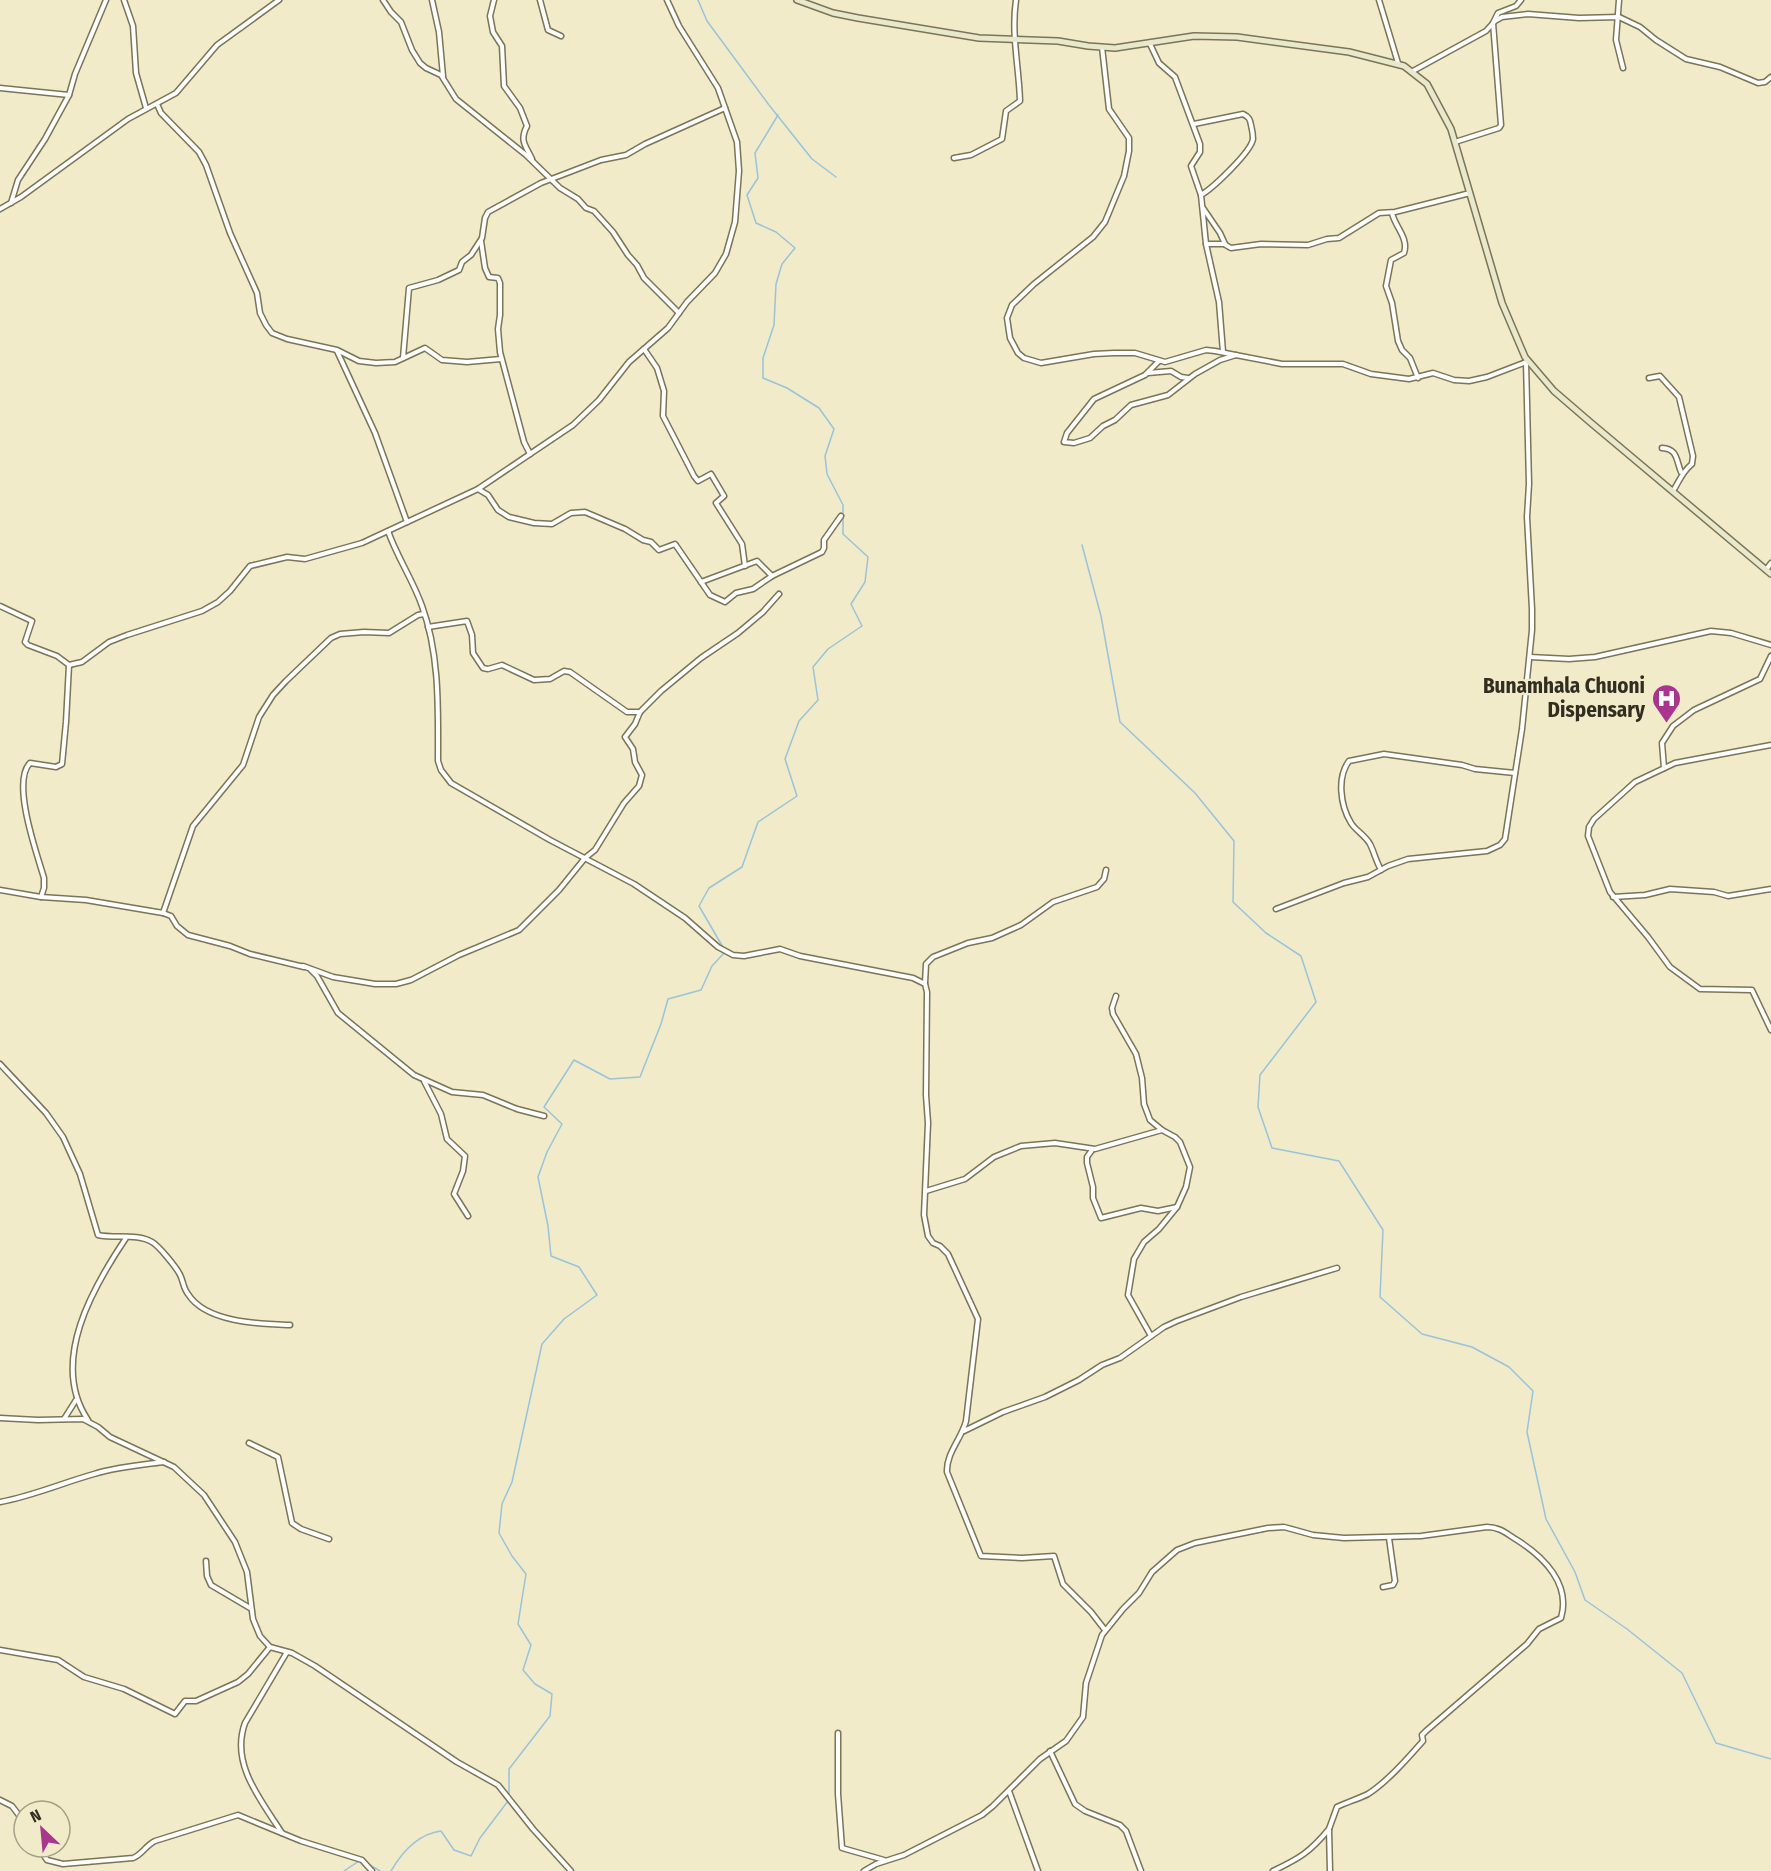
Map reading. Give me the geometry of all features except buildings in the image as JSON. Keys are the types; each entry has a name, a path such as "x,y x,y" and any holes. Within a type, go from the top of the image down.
{"street":[{"path":"11,203 18,180 45,139 69,95 75,74 106,0"},
{"path":"124,0 133,26 136,73 146,108"},
{"path":"0,209 146,108 180,90 225,38 279,0"},
{"path":"383,0 401,22 420,63 443,77"},
{"path":"432,0 439,32 443,77 456,99 532,161 560,188 578,199 586,208 594,211 613,232 644,278 679,314"},
{"path":"494,0 490,16 493,32 502,46 504,84 525,118 527,126 523,139 532,161"},
{"path":"540,0 548,30 561,36"},
{"path":"0,606 32,621 26,638 28,645 57,656 69,665 82,662 109,642 127,634 202,611 218,602 250,566 287,557 305,559 362,543 478,489 581,418 629,362 668,328 687,302 715,273 726,254 735,222 737,142 718,88 679,26 667,0"},
{"path":"797,0 833,13 979,38 1058,40 1114,48 1194,36 1237,37 1332,50 1398,63 1413,71 1433,93 1451,129 1502,303 1526,360 1554,391 1769,572 1771,563"},
{"path":"954,158 972,155 1002,139 1006,111 1020,101 1014,23 1016,0"},
{"path":"1379,0 1398,63"},
{"path":"1413,71 1486,31 1498,13 1516,6 1521,0"},
{"path":"1619,0 1616,40 1623,68"},
{"path":"1493,23 1502,18 1528,14 1579,18 1619,16 1640,27 1686,59 1720,68 1758,83 1765,82 1771,77"},
{"path":"1455,142 1496,130 1501,125 1493,23"},
{"path":"1150,44 1159,63 1174,77 1194,124 1201,150 1191,166 1201,195 1206,244 1219,302 1223,352"},
{"path":"1102,47 1109,109 1129,138 1129,152 1124,176 1105,222 1093,237 1015,301 1009,311 1008,330 1018,353 1029,361 1050,363 1094,354 1114,353 1143,355 1159,361 1173,360 1206,350 1239,354 1282,364 1343,364 1371,375 1393,378 1418,378 1433,373 1454,380 1469,381 1487,377 1526,360"},
{"path":"0,87 69,95"},
{"path":"157,104 161,113 199,152 206,165 230,233 256,293 260,313 269,331 274,335 337,350 367,362 392,363 425,348 438,358 447,361 501,359"},
{"path":"530,454 524,442 501,359 498,329 500,283 498,278 489,277 486,272 481,239 488,212 550,179 601,160 626,155 645,144 726,108"},
{"path":"1194,124 1243,114 1248,117 1252,129 1252,142 1245,155 1201,195"},
{"path":"1206,244 1225,245 1232,248 1261,244 1308,245 1327,238 1339,238 1379,213 1392,213 1470,193"},
{"path":"1203,208 1220,232 1225,245"},
{"path":"1392,213 1405,243 1405,251 1391,260 1386,286 1392,303 1398,341 1402,350 1410,358 1418,378"},
{"path":"403,358 410,288 457,272 462,262 469,257 481,239"},
{"path":"644,349 657,368 664,391 663,416 694,476 698,481 711,474 723,492 724,496 716,503 742,544 745,566"},
{"path":"337,350 375,433 407,522"},
{"path":"1159,361 1147,373 1094,399 1067,433 1064,442 1074,443 1090,438 1131,405 1168,394 1188,378 1220,360 1239,354"},
{"path":"1276,909 1344,883 1368,878 1381,870 1414,857 1487,851 1500,845 1505,838 1522,729 1530,657 1532,609 1527,528 1529,484 1526,360"},
{"path":"1147,373 1171,371 1188,378"},
{"path":"1649,378 1660,376 1679,397 1693,459 1692,464 1681,473"},
{"path":"1662,448 1669,448 1675,453 1681,473 1672,491"},
{"path":"478,489 488,495 500,512 518,520 552,524 571,513 585,512 651,542 659,550 675,544 710,595 725,602 736,593 753,589 772,576 822,552 824,540 841,516"},
{"path":"388,531 428,627 437,691 438,761 444,776 463,792 634,884 685,918 718,947 734,955 744,956 780,949 805,957 913,978 925,984"},
{"path":"701,582 758,562 772,576"},
{"path":"0,890 41,897 86,900 155,913 163,912 171,916 177,926 188,935 250,954 303,966 333,977 375,984 396,984 411,980 459,955 519,930 559,890 585,858 595,850 624,803 641,782 642,775 634,762 634,753 625,737 633,728 640,712 689,667 723,644 763,612 779,594"},
{"path":"163,912 193,826 243,765 259,717 273,695 331,638 340,634 389,633 418,615 424,614"},
{"path":"428,627 467,621 472,635 473,653 483,668 502,665 534,680 550,679 564,671 570,672 627,712 640,712"},
{"path":"1530,657 1569,659 1595,657 1711,632 1731,633 1771,645"},
{"path":"1664,768 1662,743 1673,726 1694,710 1760,679 1771,656"},
{"path":"41,897 44,878 24,803 26,769 30,763 56,766 62,764 69,665"},
{"path":"1771,745 1675,763 1635,782 1594,819 1589,827 1589,842 1606,885 1613,897 1648,937 1665,963 1698,988 1732,992 1753,991 1771,1030"},
{"path":"1381,870 1375,861 1371,845 1352,825 1346,810 1341,787 1342,772 1349,760 1384,754 1515,773"},
{"path":"1105,1630 1064,1584 1053,1555 1013,1558 979,1554 947,1472 949,1458 964,1431 978,1319 948,1254 933,1243 928,1236 924,1215 928,1123 927,992 925,984 927,964 933,957 968,943 992,938 1021,925 1053,902 1097,887 1104,879 1106,870"},
{"path":"1613,897 1645,895 1670,889 1712,892 1728,896 1771,890"},
{"path":"303,966 317,976 338,1013 393,1060 424,1080 452,1092 483,1095 517,1109 544,1116"},
{"path":"1116,996 1112,1008 1113,1014 1136,1054 1142,1078 1144,1104 1148,1114 1154,1124 1180,1142 1190,1167 1186,1187 1177,1207 1139,1249 1132,1269 1128,1295 1151,1336"},
{"path":"0,1064 46,1113 63,1137 80,1174 98,1235 153,1242 180,1274 188,1295 204,1308 243,1321 290,1325"},
{"path":"424,1080 441,1114 447,1139 465,1156 463,1171 454,1194 468,1216"},
{"path":"926,1191 965,1179 994,1157 1022,1146 1055,1143 1093,1149 1161,1130"},
{"path":"1093,1149 1086,1159 1093,1187 1092,1198 1101,1218 1141,1208 1158,1211 1177,1207"},
{"path":"126,1238 92,1291 84,1312 73,1363 77,1399 88,1421 110,1437 174,1467 204,1495 235,1542 249,1580 255,1627 270,1647 292,1653 315,1666 457,1762 498,1785 571,1871"},
{"path":"964,1431 1079,1380 1102,1365 1128,1353 1164,1328 1196,1313 1337,1268"},
{"path":"64,1419 77,1399"},
{"path":"0,1418 88,1421"},
{"path":"249,1443 278,1457 292,1523 301,1529 329,1539"},
{"path":"0,1502 34,1495 47,1488 102,1472 164,1462"},
{"path":"864,1871 982,1815 1050,1751 1066,1741 1083,1718 1086,1683 1105,1630 1139,1593 1146,1579 1177,1550 1189,1545 1268,1528 1284,1527 1324,1537 1389,1538 1497,1527 1529,1548 1543,1560 1560,1586 1564,1606 1560,1619 1537,1631 1527,1644 1426,1731 1422,1736 1423,1741 1413,1753 1376,1788 1360,1798 1337,1807 1329,1829 1314,1847 1301,1858 1273,1871"},
{"path":"1383,1587 1393,1585 1395,1581 1389,1538"},
{"path":"206,1562 207,1576 211,1585 251,1608"},
{"path":"0,1650 51,1658 84,1677 124,1689 175,1714 185,1701 196,1701 242,1679 270,1647"},
{"path":"283,1833 243,1765 240,1743 245,1724 287,1652"},
{"path":"838,1733 838,1794 842,1848 885,1861"},
{"path":"1050,1751 1075,1804 1085,1811 1120,1825 1126,1831 1141,1871"},
{"path":"1009,1791 1038,1871"},
{"path":"46,1859 63,1864 133,1858 155,1841 238,1815 362,1860 372,1871"},
{"path":"1329,1829 1330,1871"}],"waterway":[{"path":"698,0 707,21 769,105 812,159 836,177"},
{"path":"724,949 699,906 709,888 742,867 758,822 797,796 785,759 799,721 818,700 813,667 828,649 862,626 851,604 865,582 868,557 843,534 843,505 827,474 825,456 834,429 819,408 787,388 763,378 763,358 774,325 776,284 782,264 795,248 776,232 756,223 747,195 758,178 755,153 778,115"},
{"path":"1082,545 1101,616 1120,722 1195,793 1234,841 1233,902 1266,933 1301,956 1316,1002 1260,1075 1258,1107 1272,1148 1339,1161 1383,1230 1380,1297 1422,1334 1472,1347 1509,1367 1533,1391 1527,1432 1546,1519 1575,1572 1585,1600 1627,1629 1682,1673 1716,1743 1771,1759"},
{"path":"509,1796 509,1769 550,1716 552,1694 535,1684 523,1670 531,1645 518,1624 526,1574 499,1533 502,1504 512,1482 542,1344 564,1319 597,1295 579,1267 551,1256 548,1226 538,1177 547,1152 562,1124 544,1107 574,1060 610,1079 640,1077 661,1024 668,999 701,990 712,966 724,953"},
{"path":"391,1871 400,1857 418,1840 441,1831 454,1850 471,1856 480,1838 508,1801"},
{"path":"344,1871 359,1861"},
{"path":"368,1864 380,1871"}],"place":[{"name":"Bunamhala Chuoni Dispensary","path":"1666,724"}]}
